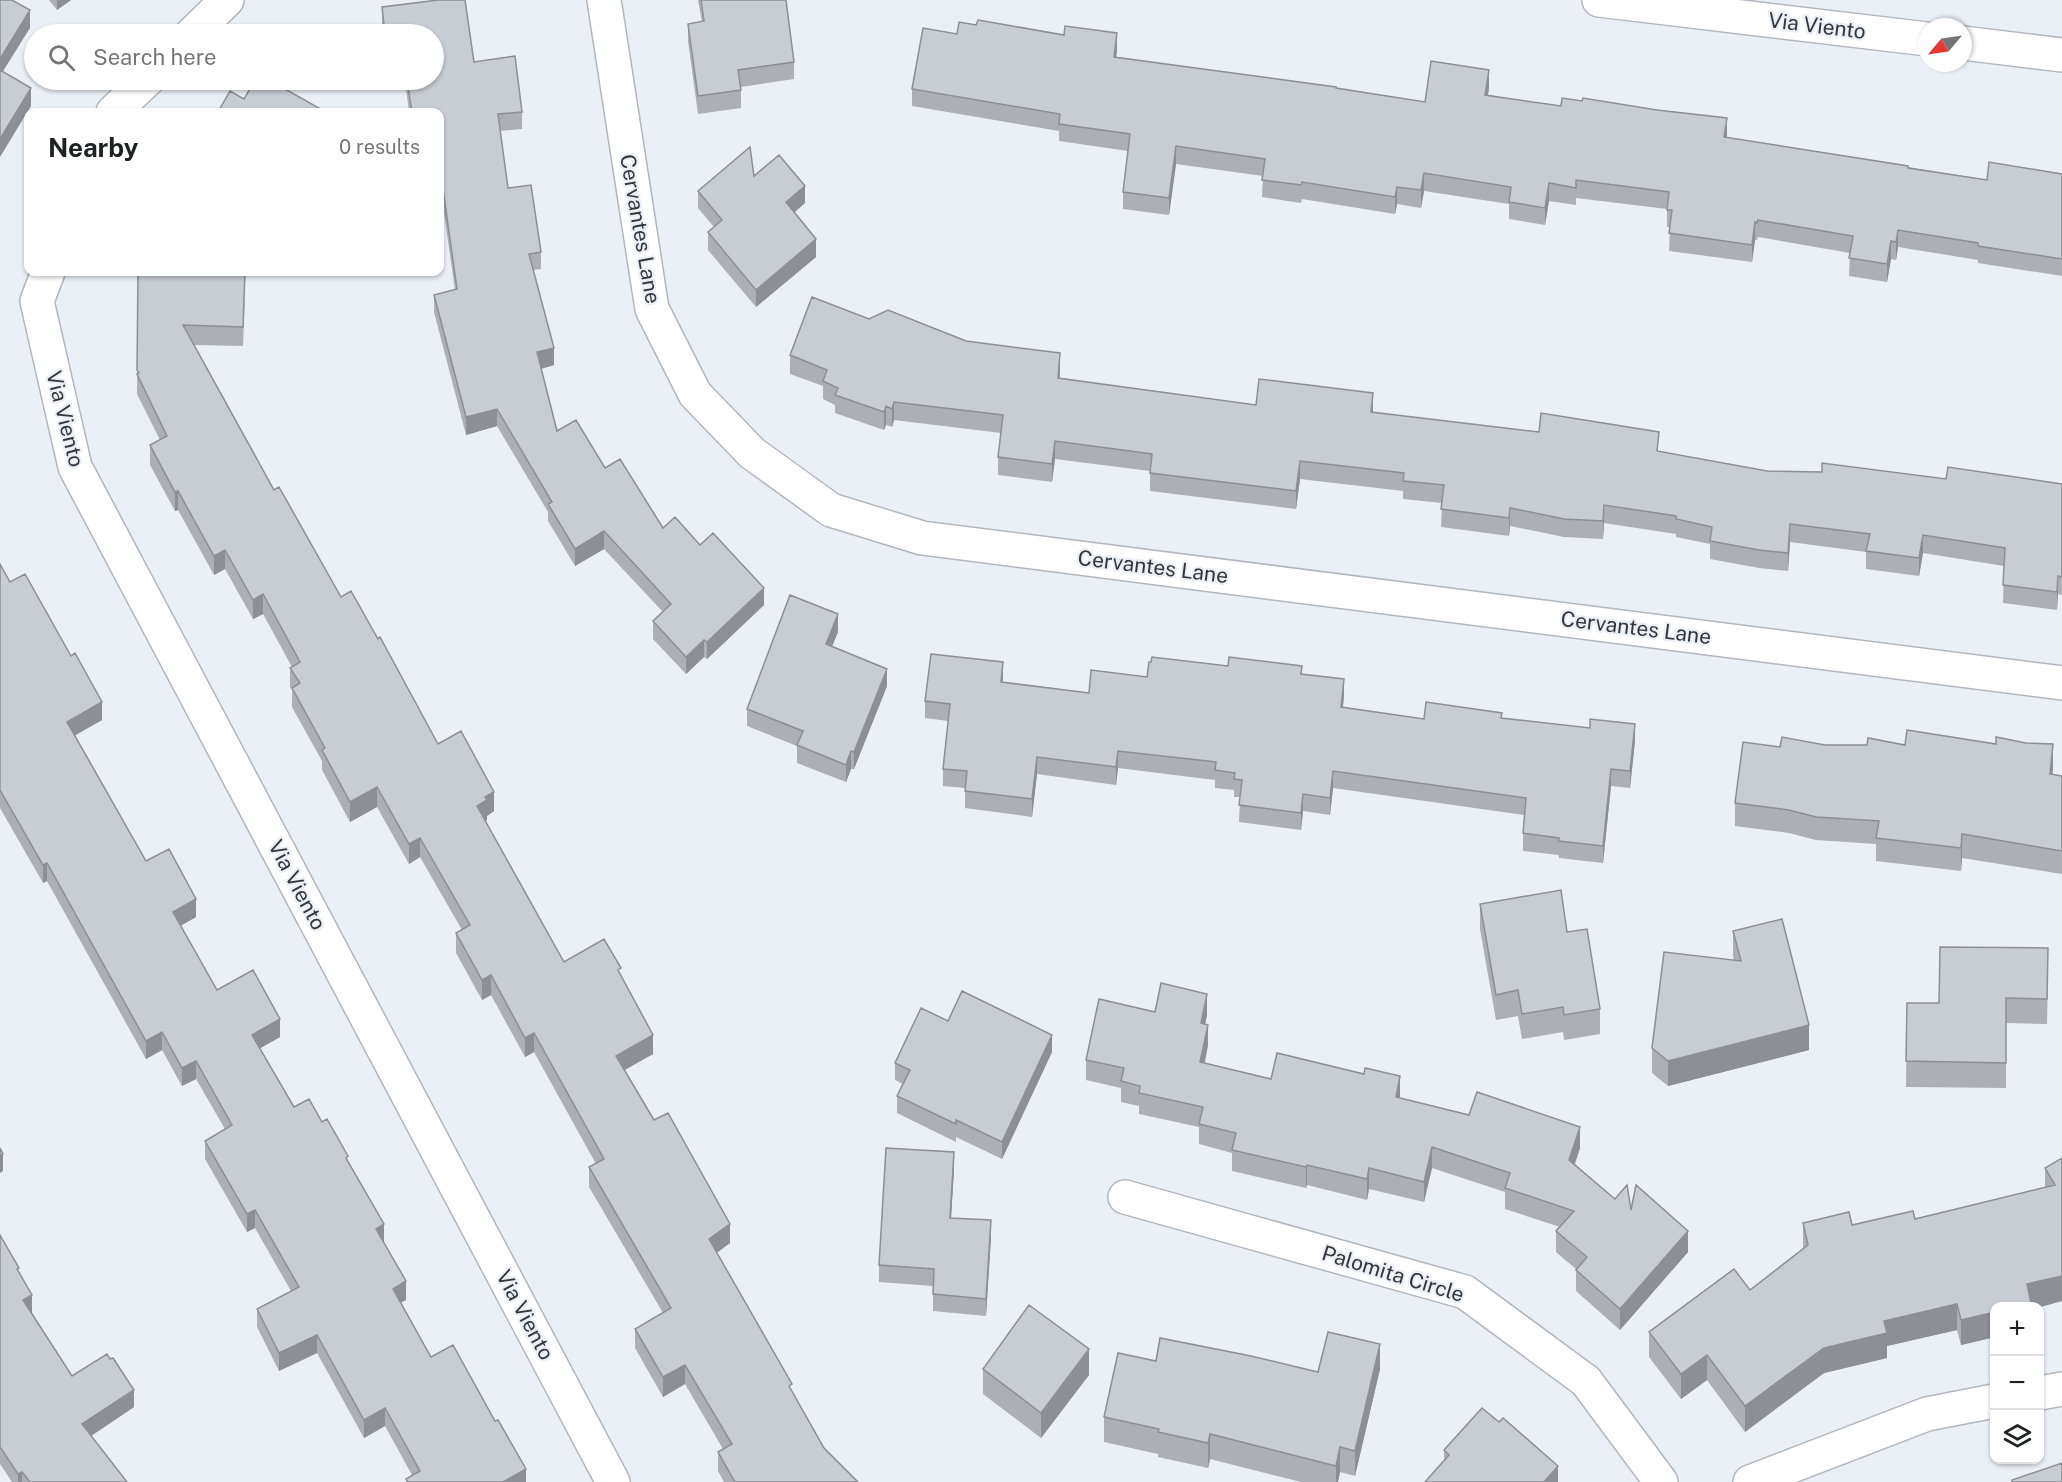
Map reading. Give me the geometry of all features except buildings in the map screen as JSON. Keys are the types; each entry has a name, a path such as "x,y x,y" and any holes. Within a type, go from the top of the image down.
{"street":[{"path":"202,24 227,0"},
{"name":"Cervantes Lane","path":"604,0 652,309 695,394 752,453 831,510 922,538 2062,683"},
{"name":"Via Viento","path":"1599,0 1918,38"},
{"path":"1972,44 2062,55"},
{"path":"117,108 136,90"},
{"name":"Via Viento","path":"46,276 37,301 75,467 613,1482"},
{"name":"Palomita Circle","path":"1125,1197 1465,1292 1586,1381 1661,1482"},
{"path":"2044,1392 2062,1389"},
{"path":"1750,1482 1928,1414 1990,1402"}]}
